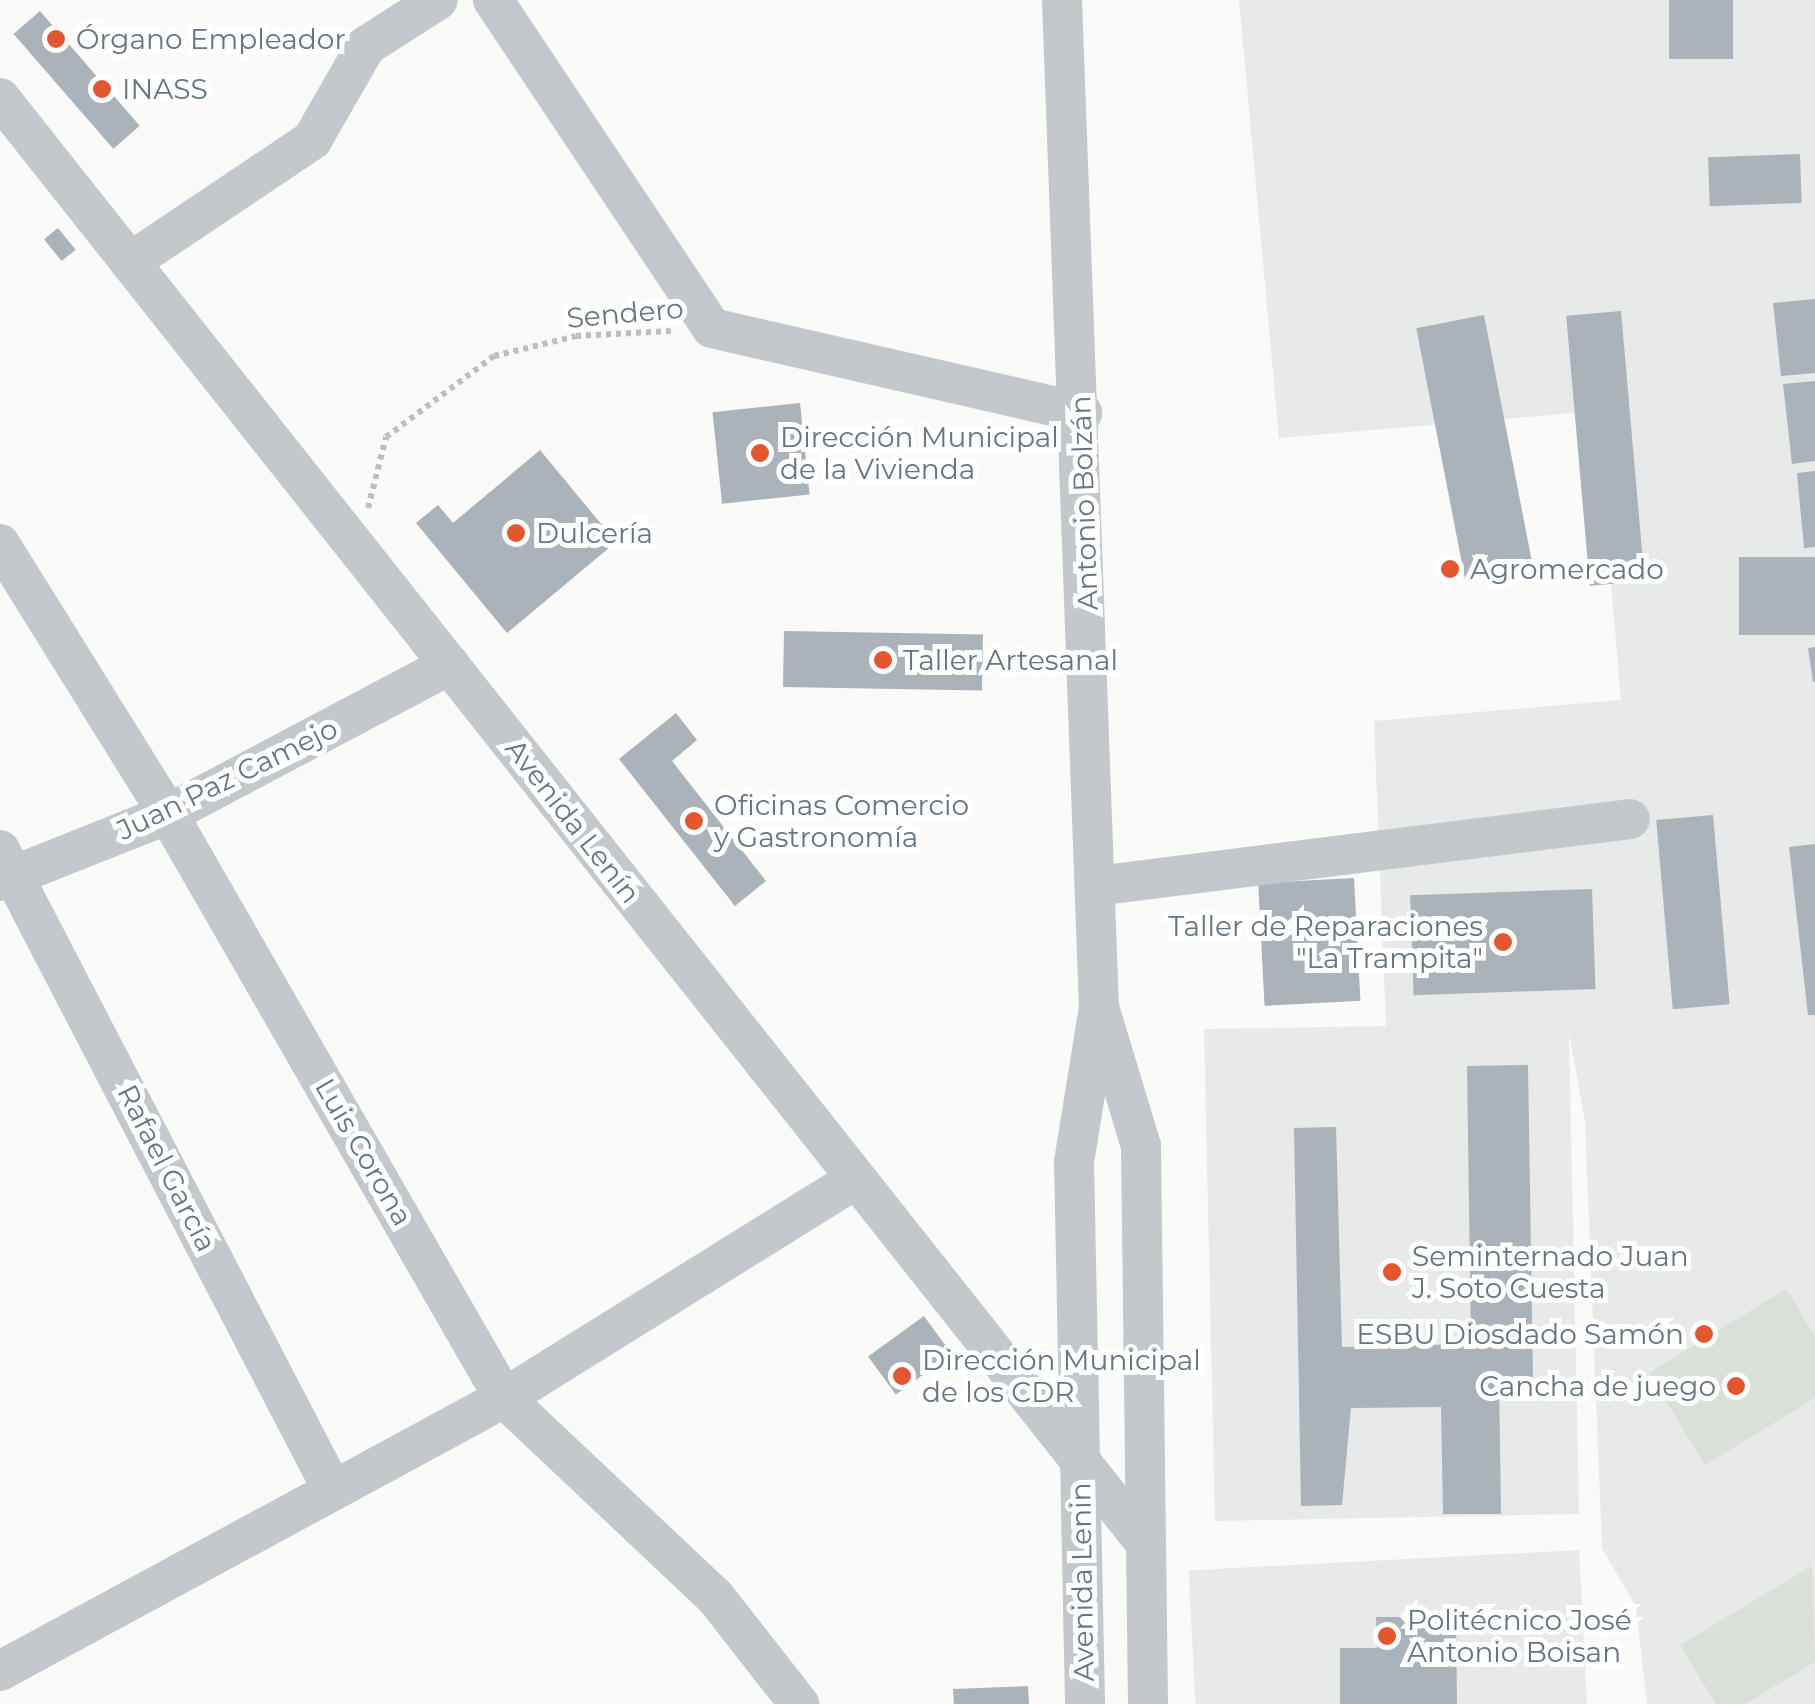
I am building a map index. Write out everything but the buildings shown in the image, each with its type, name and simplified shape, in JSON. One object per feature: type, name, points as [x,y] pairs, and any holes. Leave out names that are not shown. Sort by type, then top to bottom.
[{"type":"street","points":[[130,262],[312,140],[366,46],[438,0]]},
{"type":"street","points":[[493,0],[712,328],[1082,413]]},
{"type":"street","name":"Antonio Bolzán","points":[[1062,0],[1082,413],[1099,1007],[1074,1162],[1080,1461]]},
{"type":"street","name":"Avenida Lenín","points":[[0,98],[1146,1544]]},
{"type":"street","name":"Luis Corona","points":[[0,544],[168,814],[504,1398],[716,1598],[799,1704]]},
{"type":"street","name":"Juan Paz Camejo","points":[[5,869],[168,814],[450,666]]},
{"type":"street","points":[[1096,886],[1630,819]]},
{"type":"street","name":"Rafael García","points":[[5,869],[331,1486]]},
{"type":"street","name":"Antonio Bolzán","points":[[1099,1007],[1141,1146],[1146,1544]]},
{"type":"street","points":[[0,1671],[331,1486],[504,1398],[856,1178]]},
{"type":"street","name":"Avenida Lenin","points":[[1080,1461],[1085,1704]]},
{"type":"street","points":[[1146,1544],[1148,1704]]},
{"type":"street","points":[[0,1680],[8,1704]]},
{"type":"path","name":"Sendero","points":[[357,549],[386,436],[494,356],[576,336],[712,328]]},
{"type":"shaded area","points":[[1239,0],[1815,0],[1815,1704],[1647,1704],[1636,1607],[1602,1548],[1585,1122],[1569,1033],[1579,1514],[1215,1521],[1204,1029],[1386,1026],[1374,721],[1621,700],[1596,411],[1279,438]]},
{"type":"shaded area","name":"Cancha de juego","points":[[1786,1289],[1815,1336],[1815,1398],[1705,1465],[1649,1373]]},
{"type":"shaded area","name":"Politécnico José Antonio Boisan","points":[[1579,1550],[1587,1704],[1196,1704],[1189,1570]]},
{"type":"shaded area","points":[[1812,1566],[1815,1662],[1745,1704],[1716,1704],[1680,1645]]},
{"type":"place","name":"Órgano Empleador","points":[[56,39]]},
{"type":"place","name":"INASS","points":[[102,89]]},
{"type":"place","name":"Dirección Municipal de la Vivienda","points":[[760,453]]},
{"type":"place","name":"Dulcería","points":[[516,533]]},
{"type":"place","name":"Agromercado","points":[[1450,569]]},
{"type":"place","name":"Taller Artesanal","points":[[883,660]]},
{"type":"place","name":"Oficinas Comercio y Gastronomía","points":[[694,821]]},
{"type":"place","name":"Taller de Reparaciones \"La Trampita\"","points":[[1503,942]]},
{"type":"place","name":"Seminternado Juan J. Soto Cuesta","points":[[1392,1272]]},
{"type":"place","name":"ESBU Diosdado Samón","points":[[1704,1334]]},
{"type":"place","name":"Dirección Municipal de los CDR","points":[[902,1376]]},
{"type":"place","name":"Cancha de juego","points":[[1736,1386]]},
{"type":"place","name":"Politécnico José Antonio Boisan","points":[[1387,1636]]}]
